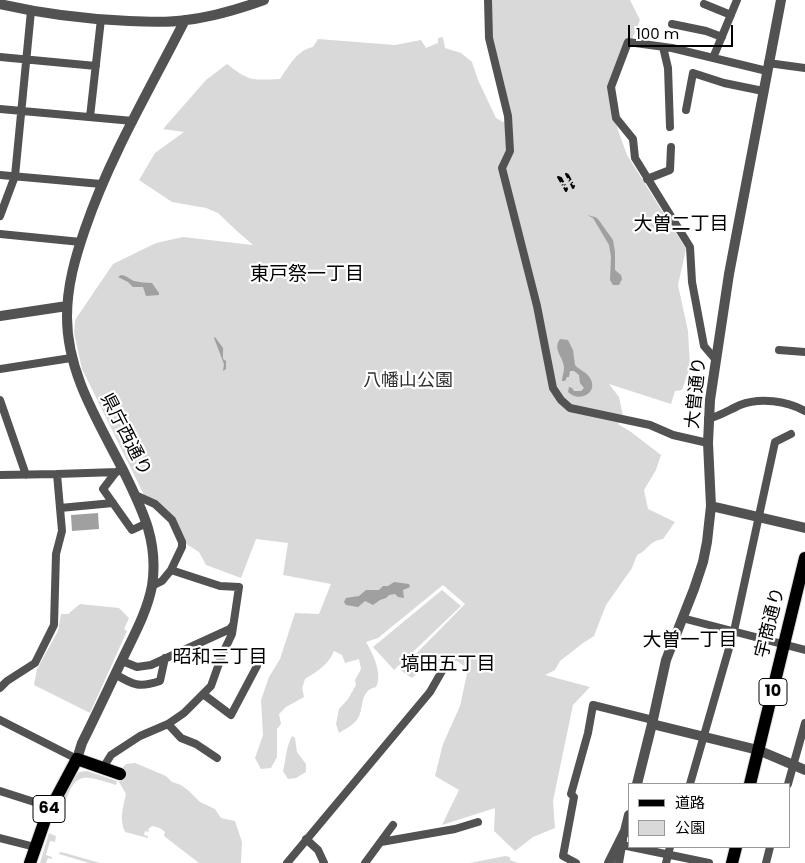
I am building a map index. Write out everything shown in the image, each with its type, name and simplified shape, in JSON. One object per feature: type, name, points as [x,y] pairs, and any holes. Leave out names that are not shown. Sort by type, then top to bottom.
[{"type":"main road","name":"宇商通り","points":[[750,783],[805,558]]},
{"type":"main road","points":[[76,759],[120,774]]},
{"type":"main road","name":"県庁西通り","points":[[30,863],[50,807],[76,759]]},
{"type":"main road","points":[[732,863],[736,848]]},
{"type":"street","points":[[0,4],[20,4],[32,11],[100,19],[141,21],[185,20],[226,12],[264,0]]},
{"type":"street","points":[[488,0],[489,38],[508,116],[510,152],[502,168],[535,298],[553,388],[561,400],[570,408],[650,426],[673,435],[708,442]]},
{"type":"street","points":[[713,58],[737,0]]},
{"type":"street","name":"大曽通り","points":[[637,783],[666,660],[703,562],[707,542],[711,506],[708,419],[729,274],[780,0]]},
{"type":"street","points":[[704,4],[731,15]]},
{"type":"street","points":[[0,216],[16,176],[32,11]]},
{"type":"street","points":[[90,117],[100,19]]},
{"type":"street","name":"県庁西通り","points":[[76,759],[144,612],[152,586],[154,555],[147,523],[135,495],[120,472],[86,398],[72,358],[67,306],[71,277],[101,184],[185,20]]},
{"type":"street","points":[[672,24],[706,31],[722,37]]},
{"type":"street","points":[[716,360],[704,346],[692,282],[690,248],[635,158],[633,138],[616,118],[611,87],[628,42],[767,67],[805,68]]},
{"type":"street","points":[[663,47],[668,68],[670,127]]},
{"type":"street","points":[[0,57],[96,66]]},
{"type":"street","points":[[686,110],[693,73],[724,84],[763,91]]},
{"type":"street","points":[[0,109],[133,121]]},
{"type":"street","points":[[647,179],[670,170],[671,147]]},
{"type":"street","points":[[0,175],[101,184]]},
{"type":"street","points":[[0,234],[81,242]]},
{"type":"street","points":[[0,316],[67,306]]},
{"type":"street","points":[[780,350],[805,352]]},
{"type":"street","points":[[0,369],[72,358]]},
{"type":"street","points":[[0,400],[26,474]]},
{"type":"street","points":[[708,419],[720,417],[752,401],[784,402],[805,411]]},
{"type":"street","points":[[690,783],[734,631],[775,442],[791,434]]},
{"type":"street","points":[[0,475],[120,472]]},
{"type":"street","points":[[120,472],[104,489],[132,530],[147,523]]},
{"type":"street","points":[[0,688],[34,663],[54,625],[56,554],[62,531],[57,474]]},
{"type":"street","points":[[135,495],[155,504],[172,520],[182,542],[182,547],[171,570],[162,581],[152,586]]},
{"type":"street","points":[[60,508],[113,503]]},
{"type":"street","points":[[711,506],[805,528]]},
{"type":"street","points":[[103,768],[110,755],[140,736],[168,724],[184,713],[211,686],[232,634],[239,587],[220,586],[171,570]]},
{"type":"street","points":[[682,618],[805,650]]},
{"type":"street","points":[[122,661],[137,666],[151,665],[230,629],[233,625]]},
{"type":"street","points":[[115,674],[135,685],[146,686],[160,681],[165,658]]},
{"type":"street","points":[[203,694],[231,715],[257,666]]},
{"type":"street","points":[[287,863],[430,692],[442,671]]},
{"type":"street","points":[[576,863],[563,856],[574,797],[571,794],[588,733],[593,705],[758,750],[805,770]]},
{"type":"street","points":[[0,720],[76,759]]},
{"type":"street","points":[[788,783],[805,723]]},
{"type":"street","points":[[168,724],[180,738],[196,744],[217,758]]},
{"type":"street","points":[[0,791],[50,807]]},
{"type":"street","points":[[619,863],[628,819]]},
{"type":"street","points":[[380,842],[455,829],[478,822]]},
{"type":"street","points":[[365,863],[394,825]]},
{"type":"street","points":[[609,863],[625,831]]},
{"type":"street","points":[[0,838],[35,847]]},
{"type":"street","points":[[306,839],[318,850],[324,863]]},
{"type":"street","points":[[622,845],[628,847]]},
{"type":"street","points":[[632,848],[667,859],[709,863]]},
{"type":"street","points":[[766,863],[770,848]]},
{"type":"green space","name":"八幡山公園","points":[[492,0],[630,0],[640,20],[609,95],[627,155],[686,249],[678,285],[688,331],[690,367],[682,390],[675,391],[671,404],[609,384],[619,397],[623,416],[618,424],[661,455],[656,470],[644,490],[648,509],[675,522],[663,539],[654,542],[637,555],[632,568],[606,605],[594,636],[560,661],[555,670],[545,675],[590,687],[573,705],[553,801],[555,828],[533,837],[515,851],[494,831],[495,808],[442,825],[459,790],[435,776],[443,744],[460,706],[468,669],[457,661],[430,662],[412,678],[400,670],[465,604],[443,585],[378,638],[366,642],[372,652],[378,670],[378,682],[376,687],[366,693],[355,722],[339,733],[336,724],[339,709],[348,699],[356,685],[355,680],[361,669],[359,659],[345,663],[342,655],[334,651],[326,664],[305,679],[302,688],[304,697],[286,707],[279,714],[281,724],[277,729],[277,757],[271,768],[261,769],[255,758],[263,735],[261,700],[269,677],[280,659],[295,613],[319,614],[331,584],[283,575],[288,543],[256,539],[241,578],[206,565],[199,552],[183,542],[159,504],[144,495],[82,369],[74,333],[75,320],[113,264],[156,243],[183,237],[253,245],[218,213],[206,208],[172,202],[139,180],[155,153],[184,132],[163,129],[206,80],[227,64],[252,79],[280,79],[294,59],[302,51],[313,47],[318,39],[395,45],[421,40],[426,48],[438,43],[438,38],[443,37],[445,48],[461,53],[472,62],[478,80],[496,118],[505,123],[512,123],[492,40]]},
{"type":"green space","points":[[442,590],[461,606],[394,670],[373,647]]},
{"type":"green space","points":[[80,604],[119,608],[129,618],[124,629],[127,631],[90,713],[34,685],[37,669],[58,631],[61,614],[68,614]]},
{"type":"green space","points":[[292,736],[295,738],[297,752],[306,764],[306,772],[296,778],[288,779],[283,771],[287,749]]},
{"type":"green space","points":[[135,763],[166,776],[172,782],[181,785],[200,802],[215,809],[221,818],[235,821],[242,842],[241,863],[199,863],[164,836],[165,832],[160,828],[152,826],[148,829],[149,832],[145,831],[144,835],[148,836],[148,838],[125,832],[122,818],[126,794],[119,782],[123,767],[126,764]]},
{"type":"green space","points":[[87,771],[117,781],[116,785],[96,779],[82,778],[72,786],[64,806],[59,807],[76,775],[79,772]]},
{"type":"green space","points":[[49,833],[56,836],[55,842],[50,841],[46,855],[52,857],[52,859],[48,858],[46,863],[40,863]]},
{"type":"green space","points":[[60,852],[100,863],[89,863],[59,854]]},
{"type":"green space","points":[[505,856],[518,863],[470,863]]},
{"type":"shaded area","points":[[587,215],[598,219],[613,240],[615,270],[621,275],[622,279],[619,285],[613,285],[610,280],[611,257],[609,245],[593,218]]},
{"type":"shaded area","points":[[121,275],[134,281],[152,283],[159,295],[146,296],[143,287],[133,287],[118,277]]},
{"type":"shaded area","points":[[215,337],[223,348],[223,359],[226,361],[226,369],[223,371],[224,364]]},
{"type":"shaded area","points":[[560,339],[568,340],[573,350],[575,365],[590,378],[592,388],[586,395],[577,397],[568,392],[569,387],[574,391],[581,391],[584,388],[580,383],[579,375],[574,371],[570,371],[569,377],[562,381],[564,364],[557,347]]},
{"type":"shaded area","points":[[98,513],[99,529],[72,531],[71,515]]},
{"type":"shaded area","points":[[394,582],[409,584],[410,587],[403,590],[404,598],[398,597],[395,594],[389,595],[373,605],[365,601],[358,607],[346,605],[344,602],[346,598],[359,596],[366,590],[379,590],[383,586],[388,586]]},
{"type":"tunnel","points":[[120,774],[169,798],[197,819],[209,832],[228,863]]},
{"type":"railway","points":[[566,174],[574,186],[573,188],[566,174]]},
{"type":"railway","points":[[558,177],[561,178],[567,189],[566,191],[558,177]]},
{"type":"district","name":"大曽二丁目","points":[[681,225]]},
{"type":"district","name":"東戸祭一丁目","points":[[307,275]]},
{"type":"district","name":"大曽一丁目","points":[[690,641]]},
{"type":"district","name":"昭和三丁目","points":[[220,658]]},
{"type":"district","name":"塙田五丁目","points":[[448,665]]}]
